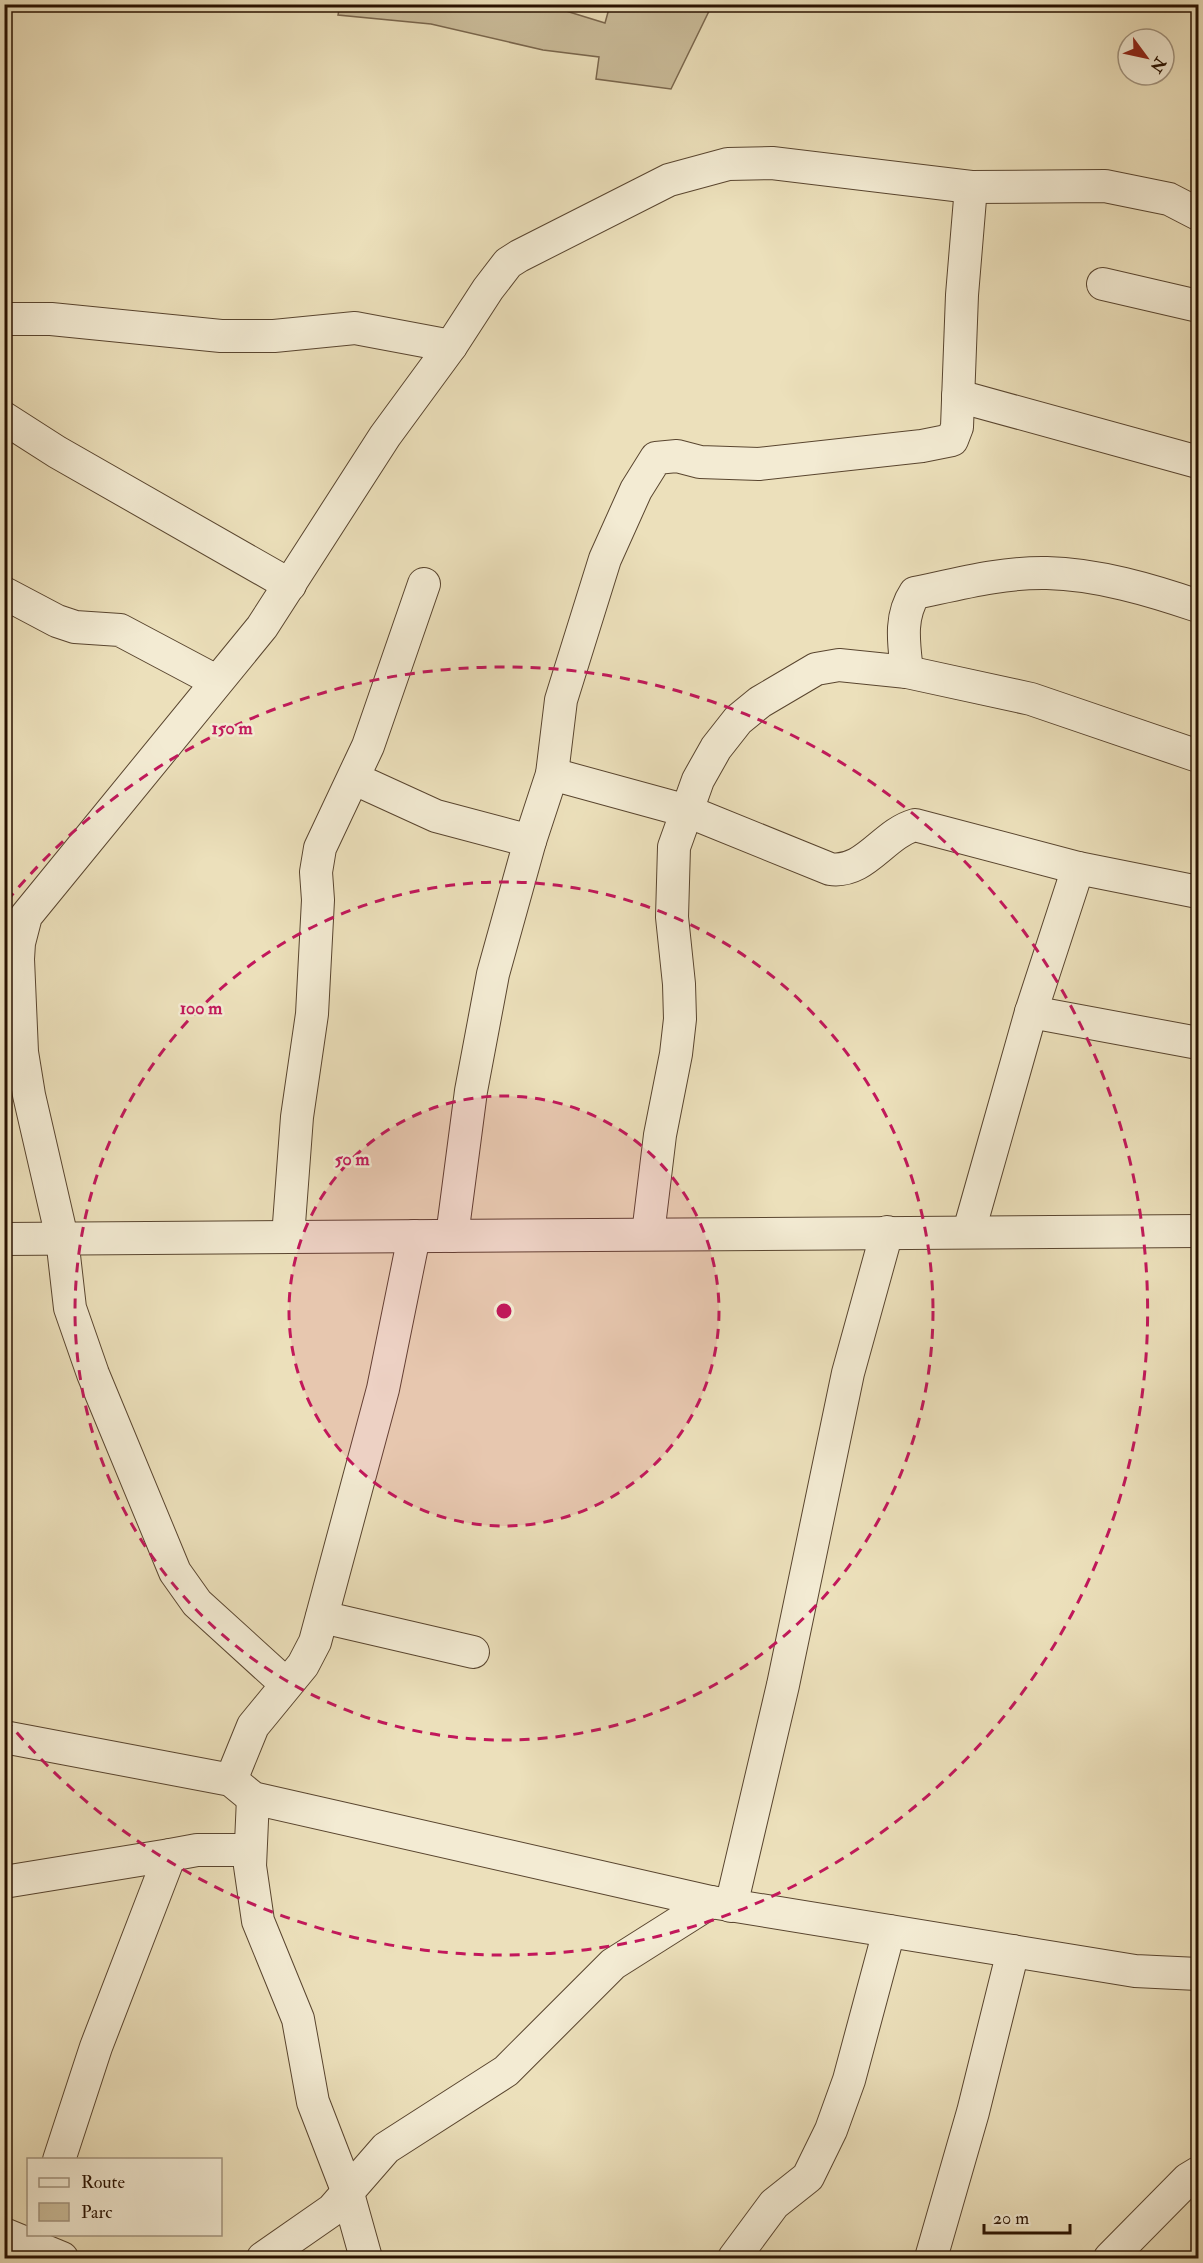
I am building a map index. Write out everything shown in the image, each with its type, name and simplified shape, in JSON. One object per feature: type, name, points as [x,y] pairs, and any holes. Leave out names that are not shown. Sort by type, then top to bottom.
[{"type":"street","points":[[286,1683],[197,1603],[175,1572],[93,1374],[70,1308],[63,1238],[29,1095],[22,1052],[18,959],[26,916],[262,627],[385,436],[508,263],[539,244],[669,180],[728,164],[772,163],[971,187],[1106,186],[1169,199],[1198,214]]},
{"type":"street","points":[[452,1236],[471,1091],[493,974],[530,841],[552,774],[561,700],[605,559],[636,490],[656,458],[677,456],[700,462],[759,464],[945,443],[952,440],[957,427],[962,295],[971,187]]},
{"type":"street","points":[[1103,284],[1198,306]]},
{"type":"street","points":[[4,319],[51,319],[221,336],[274,336],[355,328],[451,346]]},
{"type":"street","points":[[958,396],[1198,462]]},
{"type":"street","points":[[4,418],[57,452],[290,585]]},
{"type":"street","points":[[907,672],[904,620],[908,604],[915,592],[1011,575],[1046,573],[1079,576],[1198,606]]},
{"type":"street","points":[[288,1237],[297,1117],[312,1014],[318,900],[316,872],[320,848],[355,779],[396,672],[424,584]]},
{"type":"street","points":[[4,593],[57,621],[75,627],[120,630],[216,681]]},
{"type":"street","points":[[648,1234],[660,1135],[676,1054],[680,1019],[672,917],[675,847],[698,780],[716,748],[738,720],[760,702],[816,669],[839,665],[907,672],[1031,699],[1198,756]]},
{"type":"street","points":[[552,774],[687,811],[811,863],[836,870],[853,868],[904,828],[915,825],[1078,868],[1198,892]]},
{"type":"street","points":[[355,779],[436,816],[530,841]]},
{"type":"street","points":[[969,1231],[1030,1012],[1078,868]]},
{"type":"street","points":[[1030,1012],[1198,1043]]},
{"type":"street","points":[[4,1239],[1198,1231]]},
{"type":"street","points":[[263,2259],[332,2210],[347,2190],[386,2148],[506,2071],[613,1964],[721,1904],[783,1685],[848,1373],[887,1232]]},
{"type":"street","points":[[366,2259],[347,2190],[313,2102],[298,2019],[258,1921],[242,1789],[253,1726],[310,1654],[383,1389],[414,1236]]},
{"type":"street","points":[[321,1617],[474,1652]]},
{"type":"street","points":[[4,1737],[242,1789],[721,1904],[1135,1971],[1198,1974]]},
{"type":"street","points":[[4,1882],[197,1850],[250,1850]]},
{"type":"street","points":[[60,2158],[96,2046],[170,1855]]},
{"type":"street","points":[[734,2259],[774,2204],[808,2177],[831,2130],[849,2080],[889,1931]]},
{"type":"street","points":[[931,2259],[973,2112],[1013,1951]]},
{"type":"street","points":[[1110,2259],[1195,2180]]},
{"type":"street","points":[[23,2238],[62,2259]]},
{"type":"green space","points":[[340,5],[553,7],[605,23],[610,5],[712,5],[671,89],[596,79],[599,57],[543,50],[431,24],[338,15]]}]
